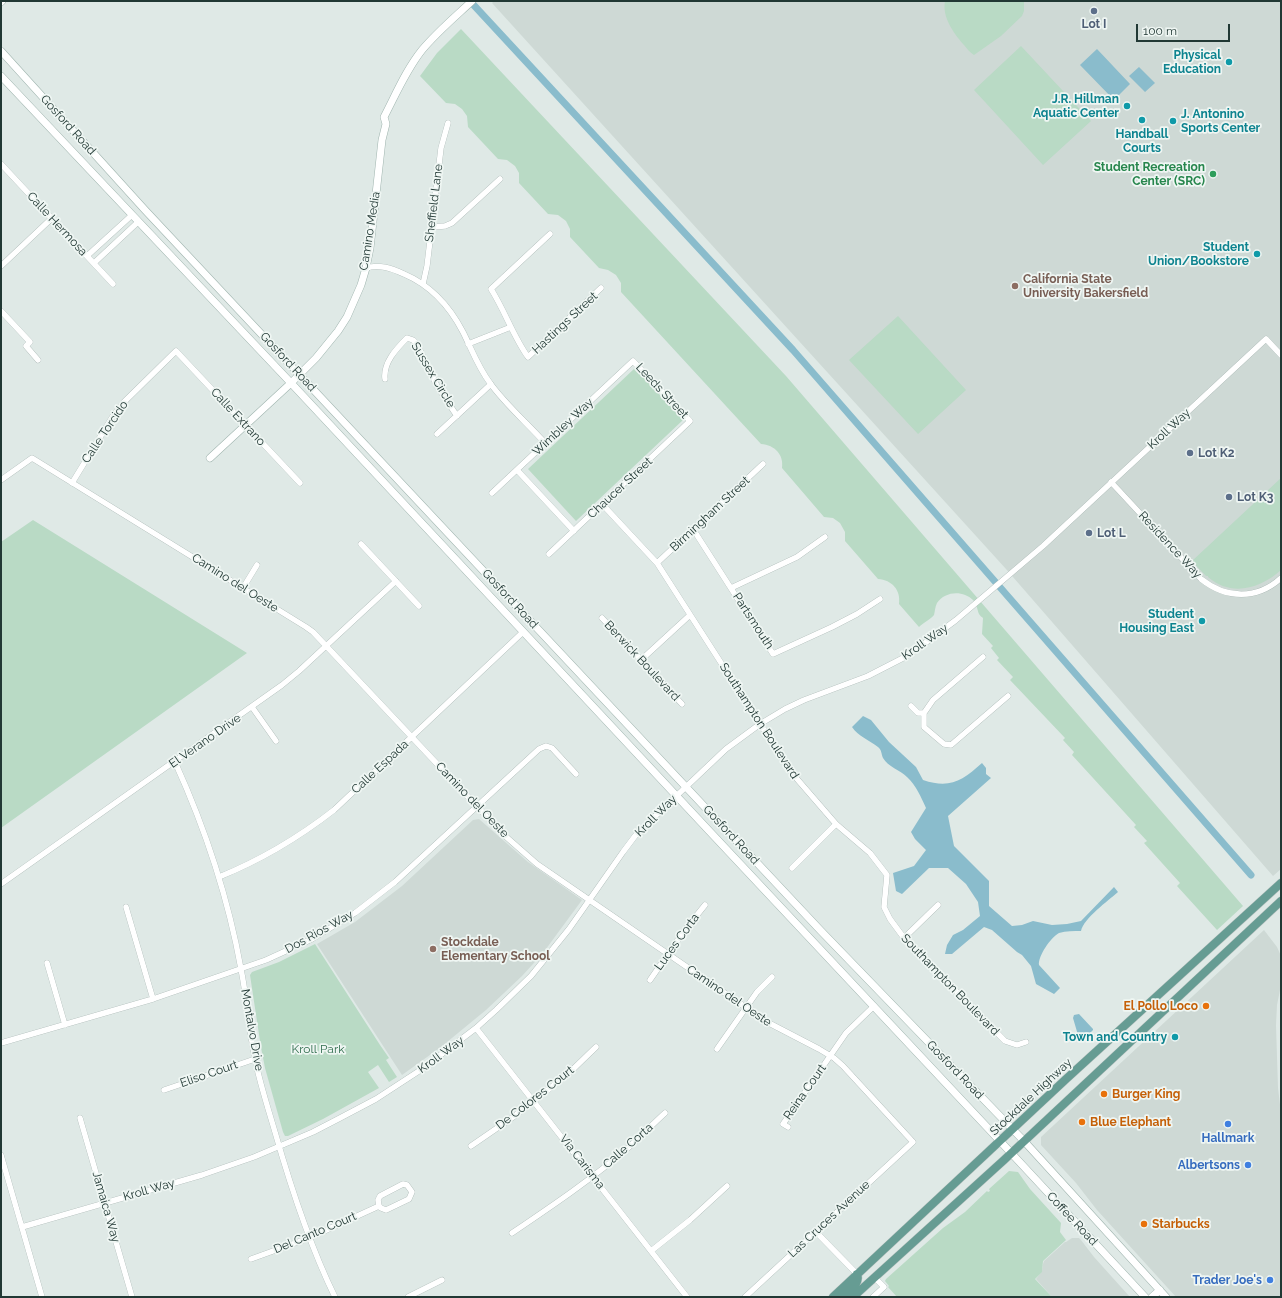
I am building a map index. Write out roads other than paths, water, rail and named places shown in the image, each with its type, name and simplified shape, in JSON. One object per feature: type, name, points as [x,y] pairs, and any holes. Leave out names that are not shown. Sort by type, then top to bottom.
[{"type":"main road","name":"Camino Media","points":[[210,458],[300,375],[338,331],[355,301],[366,268],[370,248],[382,140],[386,124],[384,117],[405,76],[422,51],[438,33],[472,1]]},
{"type":"main road","name":"Gosford Road","points":[[1,51],[145,210],[685,786],[821,931],[1024,1142]]},
{"type":"main road","name":"Gosford Road","points":[[1,76],[291,383],[1000,1141]]},
{"type":"main road","name":"Stockdale Highway","points":[[833,1297],[1000,1141],[1281,883]]},
{"type":"main road","points":[[853,1297],[1024,1142],[1281,901]]},
{"type":"main road","name":"Coffee Road","points":[[1000,1141],[1145,1297]]},
{"type":"main road","name":"Coffee Road","points":[[1024,1142],[1166,1297]]},
{"type":"main road","points":[[843,1297],[857,1283],[857,1274]]},
{"type":"main road","points":[[1152,1297],[1160,1290]]},
{"type":"street","name":"Sheffield Lane","points":[[423,284],[427,266],[441,148],[448,123]]},
{"type":"street","name":"Calle Hermosa","points":[[1,164],[113,284]]},
{"type":"street","points":[[432,227],[445,226],[452,223],[500,179]]},
{"type":"street","points":[[87,256],[132,215]]},
{"type":"street","points":[[1,266],[52,218]]},
{"type":"street","points":[[94,263],[138,222]]},
{"type":"street","points":[[468,344],[511,327],[491,289],[550,234]]},
{"type":"street","points":[[366,268],[374,266],[387,268],[411,277],[423,284],[438,297],[456,320],[482,371],[491,384],[545,443]]},
{"type":"street","name":"Hastings Street","points":[[511,327],[528,357],[601,288]]},
{"type":"street","points":[[1,311],[30,342],[26,346],[38,360]]},
{"type":"street","name":"Sussex Circle","points":[[385,378],[384,372],[387,364],[397,348],[407,338],[413,340],[422,353],[437,386],[457,416]]},
{"type":"street","name":"Kroll Way","points":[[22,1227],[202,1175],[254,1158],[340,1118],[382,1095],[422,1069],[476,1028],[531,976],[564,935],[636,836],[685,786],[726,749],[760,724],[786,709],[804,700],[868,676],[922,646],[990,592],[1043,546],[1266,339],[1281,355]]},
{"type":"street","name":"Calle Extrano","points":[[176,351],[300,483]]},
{"type":"street","name":"Calle Torcido","points":[[72,483],[113,416],[124,402],[176,351]]},
{"type":"street","name":"Leeds Street","points":[[634,361],[690,422]]},
{"type":"street","name":"Wimbley Way","points":[[492,493],[634,361]]},
{"type":"street","points":[[437,434],[491,384]]},
{"type":"street","name":"Chaucer Street","points":[[549,554],[690,422]]},
{"type":"street","name":"Camino del Oeste","points":[[1,480],[32,458],[313,632],[477,807],[520,850],[537,864],[773,1026],[830,1055],[843,1066],[913,1142]]},
{"type":"street","name":"Birmingham Street","points":[[657,563],[762,464]]},
{"type":"street","points":[[517,470],[574,530]]},
{"type":"street","name":"Residence Way","points":[[1111,482],[1196,574],[1210,586],[1227,593],[1241,595],[1262,590],[1281,578]]},
{"type":"street","name":"Southampton Boulevard","points":[[602,504],[657,563],[791,772],[836,824],[870,853],[887,874],[884,907],[890,919],[904,938],[1005,1041],[1017,1044],[1026,1042]]},
{"type":"street","name":"Partsmouth","points":[[693,529],[773,654],[832,627],[880,599]]},
{"type":"street","points":[[731,588],[797,557],[825,537]]},
{"type":"street","points":[[361,544],[419,606]]},
{"type":"street","points":[[243,588],[257,566]]},
{"type":"street","name":"El Verano Drive","points":[[1,884],[282,686],[396,581]]},
{"type":"street","points":[[641,660],[690,615]]},
{"type":"street","name":"Berwick Boulevard","points":[[602,618],[682,704]]},
{"type":"street","name":"Calle Espada","points":[[219,877],[265,856],[290,842],[334,810],[524,632]]},
{"type":"street","points":[[983,658],[933,700],[924,713],[924,727],[944,744],[951,745],[1008,696]]},
{"type":"street","points":[[911,706],[918,713],[924,713]]},
{"type":"street","points":[[252,707],[276,741]]},
{"type":"street","name":"Dos Rios Way","points":[[1,1043],[153,999],[241,969],[290,950],[334,926],[355,913],[395,882],[539,748],[546,746],[552,748],[576,774]]},
{"type":"street","name":"Montalvo Drive","points":[[175,762],[198,817],[219,877],[241,969],[255,1059],[279,1147],[297,1206],[309,1238],[335,1297]]},
{"type":"street","points":[[792,868],[836,824]]},
{"type":"street","name":"Luces Corta","points":[[650,980],[684,931],[705,905]]},
{"type":"street","points":[[904,938],[938,905]]},
{"type":"street","points":[[126,907],[153,999]]},
{"type":"street","points":[[47,964],[64,1025]]},
{"type":"street","points":[[718,1049],[757,992],[772,977]]},
{"type":"street","points":[[830,1055],[846,1033],[874,1006]]},
{"type":"street","name":"Via Carisma","points":[[476,1028],[687,1297]]},
{"type":"street","name":"De Colores Court","points":[[471,1146],[534,1102],[568,1074],[596,1047]]},
{"type":"street","name":"Reina Court","points":[[788,1127],[783,1124],[830,1055]]},
{"type":"street","name":"Eliso Court","points":[[164,1090],[255,1059]]},
{"type":"street","name":"Calle Corta","points":[[512,1233],[572,1192],[629,1147],[664,1113]]},
{"type":"street","name":"Jamaica Way","points":[[80,1118],[132,1297]]},
{"type":"street","name":"Las Cruces Avenue","points":[[745,1297],[913,1142]]},
{"type":"street","points":[[1,1155],[42,1297]]},
{"type":"street","name":"Del Canto Court","points":[[403,1184],[407,1185],[412,1192],[409,1199],[386,1210],[378,1206],[380,1196],[403,1184]]},
{"type":"street","points":[[651,1251],[690,1220],[727,1186]]},
{"type":"street","name":"Del Canto Court","points":[[251,1259],[309,1238],[378,1206]]},
{"type":"street","points":[[816,1232],[857,1274]]},
{"type":"street","points":[[873,1297],[884,1287],[874,1277]]},
{"type":"street","points":[[408,1297],[442,1280]]},
{"type":"water","points":[[1097,49],[1130,84],[1114,100],[1080,65]]},
{"type":"water","points":[[1139,67],[1155,83],[1145,92],[1129,76]]},
{"type":"water","points":[[863,716],[871,720],[889,742],[916,767],[923,780],[941,784],[955,782],[968,775],[982,763],[986,768],[986,774],[991,778],[948,816],[954,846],[989,881],[989,906],[1012,926],[1022,925],[1033,921],[1052,925],[1081,921],[1114,887],[1118,892],[1091,915],[1081,931],[1067,931],[1059,933],[1052,938],[1046,947],[1039,961],[1039,965],[1060,988],[1054,994],[1036,984],[1031,966],[1022,955],[992,930],[984,927],[952,954],[945,954],[947,945],[953,935],[963,930],[980,916],[978,902],[966,884],[948,868],[929,868],[902,894],[896,891],[893,873],[914,866],[926,850],[915,839],[911,832],[926,808],[918,791],[910,780],[885,761],[881,751],[875,744],[854,730],[852,727]]},
{"type":"water","points":[[1079,1014],[1093,1029],[1085,1038],[1081,1038],[1078,1035],[1073,1018],[1074,1015]]},
{"type":"waterway","points":[[470,1],[793,350],[1251,875]]},
{"type":"place","name":"Lot I","points":[[1094,11]]},
{"type":"place","name":"Physical Education","points":[[1229,62]]},
{"type":"place","name":"J.R. Hillman Aquatic Center","points":[[1127,106]]},
{"type":"place","name":"Handball Courts","points":[[1142,120]]},
{"type":"place","name":"J. Antonino Sports Center","points":[[1173,121]]},
{"type":"place","name":"Student Recreation Center (SRC)","points":[[1213,174]]},
{"type":"place","name":"Student Union/Bookstore","points":[[1257,254]]},
{"type":"place","name":"California State University Bakersfield","points":[[1015,286]]},
{"type":"place","name":"Lot K2","points":[[1190,453]]},
{"type":"place","name":"Lot K3","points":[[1229,497]]},
{"type":"place","name":"Lot L","points":[[1089,533]]},
{"type":"place","name":"Student Housing East","points":[[1202,621]]},
{"type":"place","name":"Stockdale Elementary School","points":[[433,949]]},
{"type":"place","name":"El Pollo Loco","points":[[1206,1006]]},
{"type":"place","name":"Town and Country","points":[[1175,1037]]},
{"type":"place","name":"Burger King","points":[[1104,1094]]},
{"type":"place","name":"Blue Elephant","points":[[1082,1122]]},
{"type":"place","name":"Hallmark","points":[[1228,1124]]},
{"type":"place","name":"Albertsons","points":[[1248,1165]]},
{"type":"place","name":"Starbucks","points":[[1144,1224]]},
{"type":"place","name":"Trader Joe's","points":[[1270,1280]]},
{"type":"park label","name":"Kroll Park","points":[[318,1049]]}]
